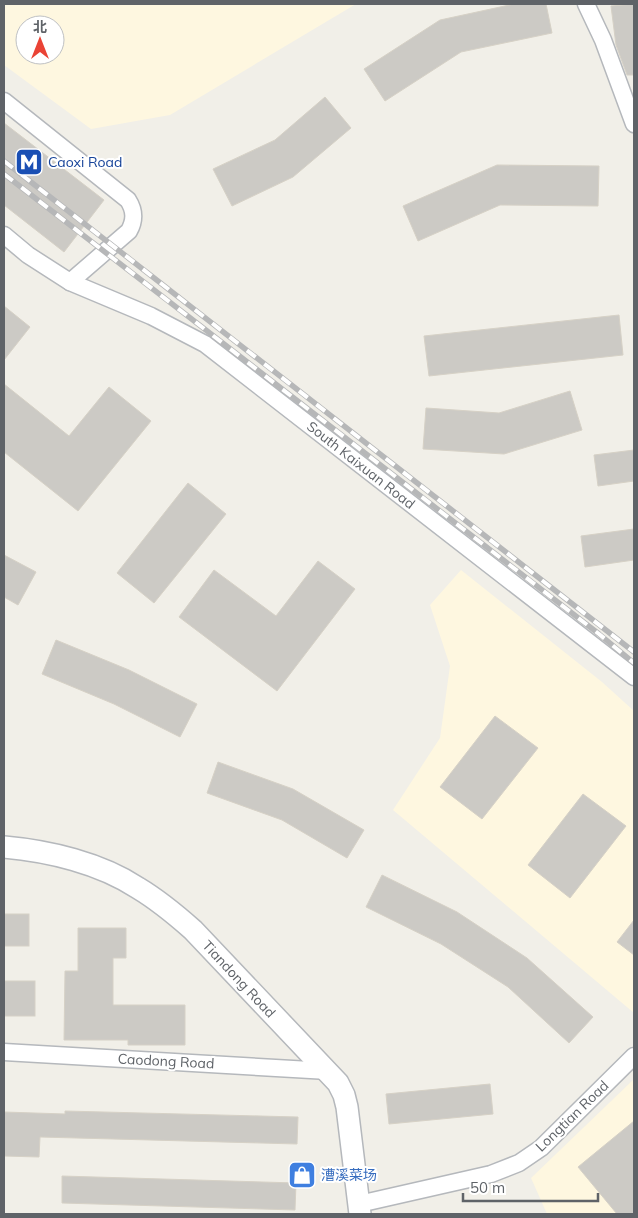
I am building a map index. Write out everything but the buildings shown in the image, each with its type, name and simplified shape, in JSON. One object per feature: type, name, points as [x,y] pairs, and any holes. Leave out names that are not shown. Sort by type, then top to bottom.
[{"type":"street","points":[[586,4],[603,40],[634,124]]},
{"type":"street","points":[[4,101],[128,200],[133,207],[133,224],[129,231],[70,282]]},
{"type":"street","name":"South Kaixuan Road","points":[[4,236],[28,255],[70,282],[151,316],[205,344],[634,677]]},
{"type":"street","name":"Tiandong Road","points":[[4,847],[55,855],[100,868],[137,886],[170,909],[193,930],[338,1083],[347,1107],[360,1209]]},
{"type":"street","name":"Caodong Road","points":[[4,1052],[328,1071]]},
{"type":"street","name":"Longtian Road","points":[[360,1209],[491,1174],[519,1163],[541,1148],[634,1056]]},
{"type":"shaded area","points":[[4,4],[356,4],[170,115],[91,129],[4,65]]},
{"type":"shaded area","points":[[461,570],[602,682],[634,711],[634,1013],[393,810],[440,738],[450,666],[430,605]]},
{"type":"shaded area","points":[[634,1079],[634,1214],[547,1214],[531,1178]]},
{"type":"railway","points":[[4,161],[634,652]]},
{"type":"railway","points":[[4,174],[634,663]]},
{"type":"place","name":"Caoxi Road","points":[[29,162]]},
{"type":"place","name":"漕溪菜场","points":[[302,1175]]}]
